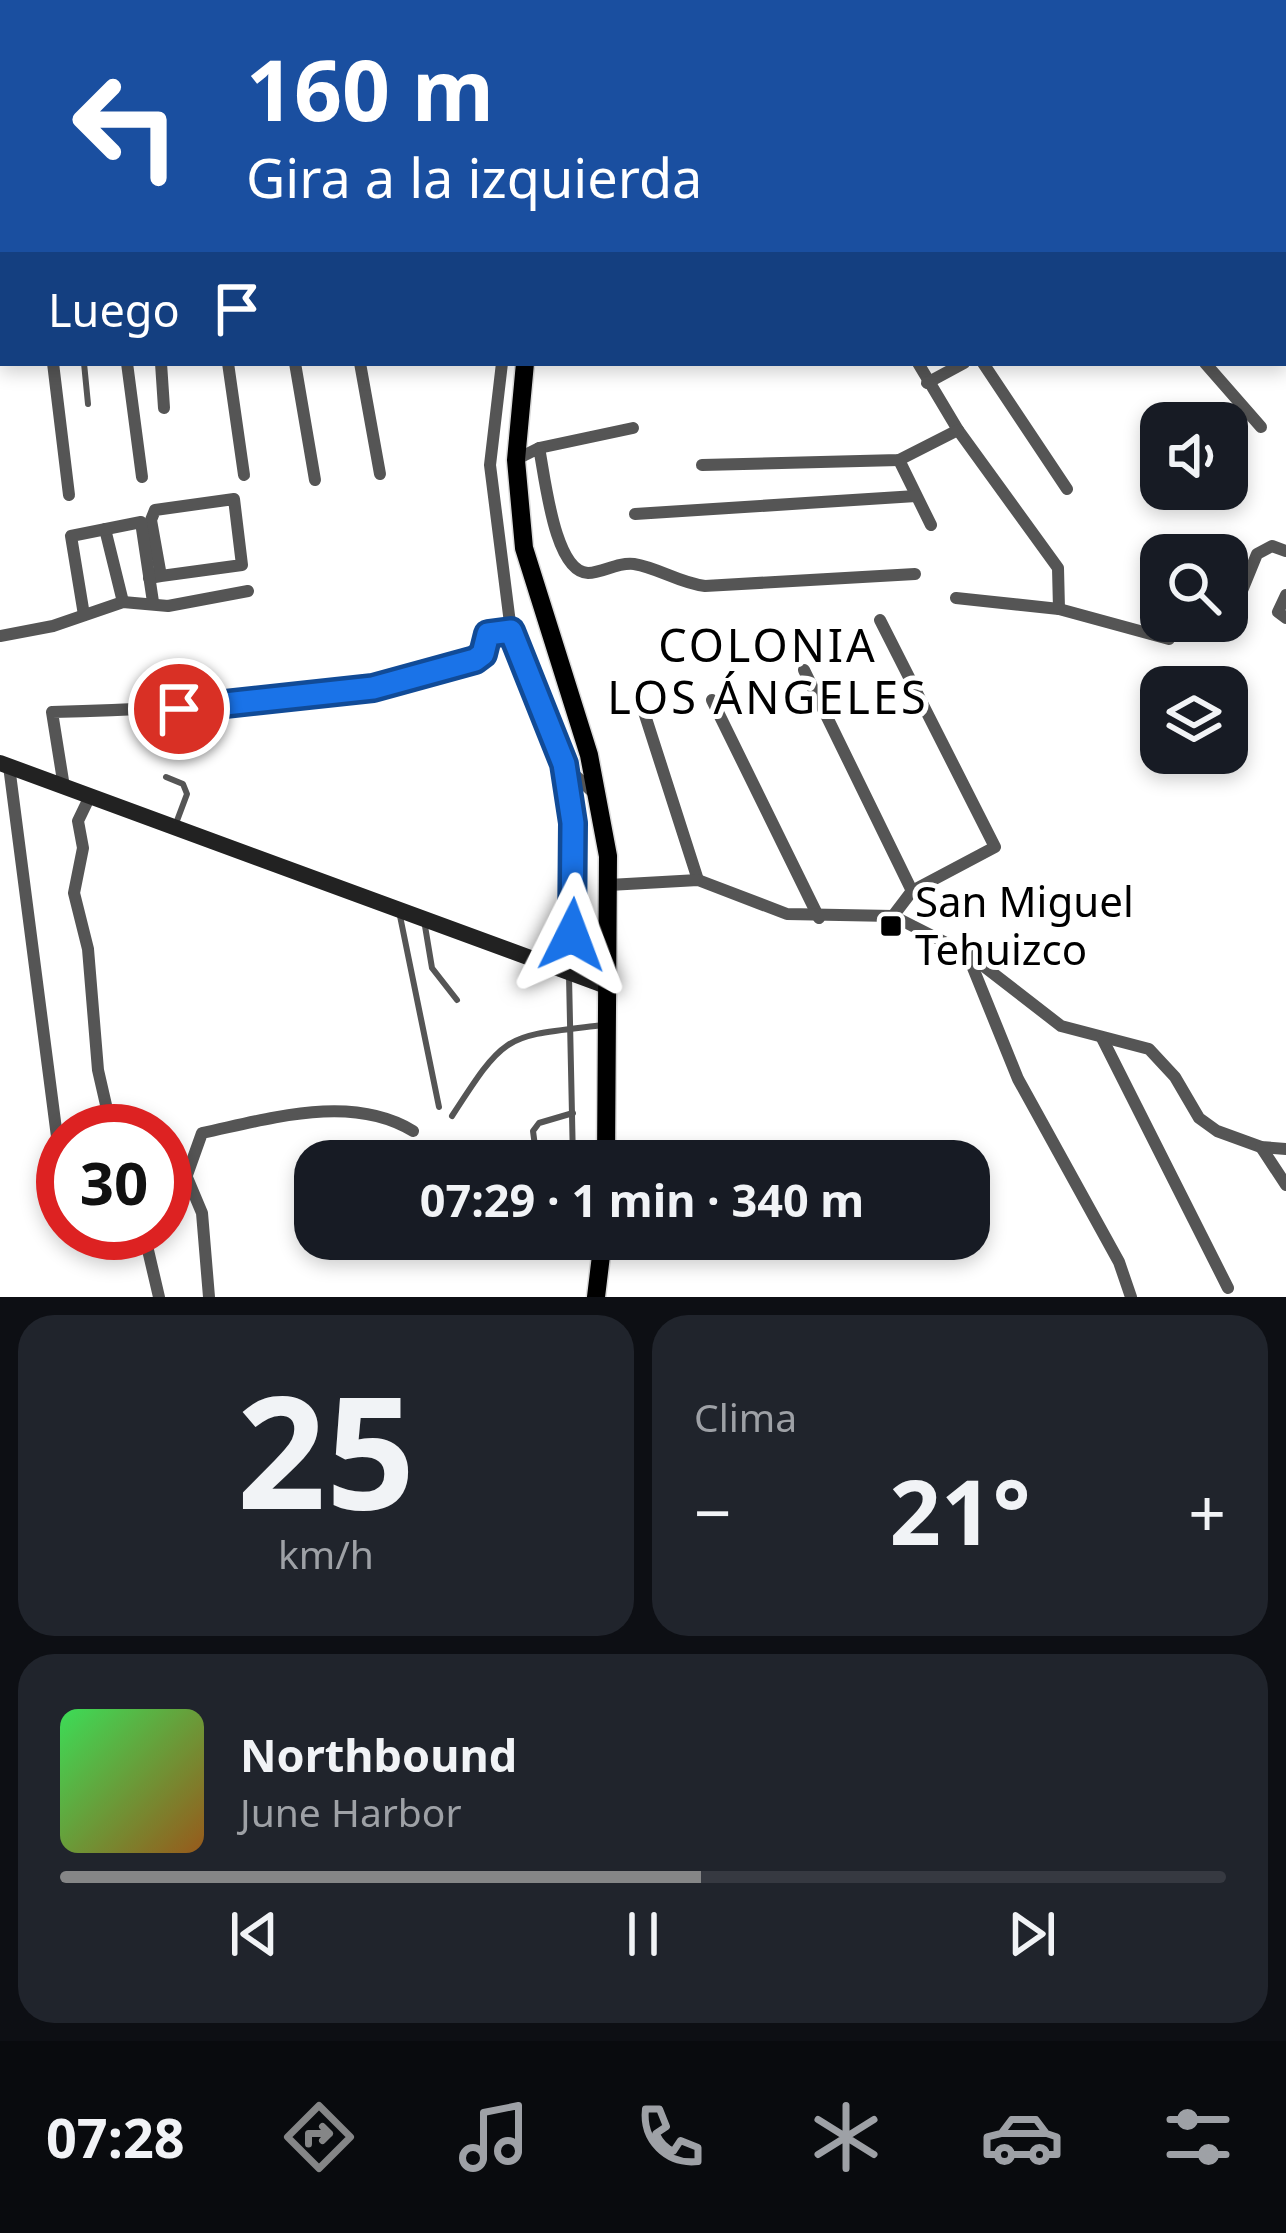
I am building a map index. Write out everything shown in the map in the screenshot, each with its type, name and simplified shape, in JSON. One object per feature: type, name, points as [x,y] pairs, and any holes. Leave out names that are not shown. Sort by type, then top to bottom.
[{"type":"main road","points":[[525,366],[516,460],[524,548],[600,799],[609,885],[606,1140]]},
{"type":"main road","points":[[4,765],[609,986]]},
{"type":"main road","points":[[596,1297],[601,1260]]},
{"type":"street","points":[[53,366],[69,495]]},
{"type":"street","points":[[127,366],[142,477]]},
{"type":"street","points":[[161,366],[164,407]]},
{"type":"street","points":[[228,366],[244,476]]},
{"type":"street","points":[[296,366],[315,480]]},
{"type":"street","points":[[361,366],[380,474]]},
{"type":"street","points":[[502,366],[490,465],[511,631],[564,764],[575,880],[568,972]]},
{"type":"street","points":[[919,366],[958,430],[1058,568],[1059,609]]},
{"type":"street","points":[[927,383],[958,366]]},
{"type":"street","points":[[985,366],[1067,489]]},
{"type":"street","points":[[1208,366],[1261,427]]},
{"type":"street","points":[[516,460],[539,448],[633,428]]},
{"type":"street","points":[[702,465],[899,460],[958,430]]},
{"type":"street","points":[[539,448],[562,553],[574,569],[590,573],[632,564],[705,586],[915,574]]},
{"type":"street","points":[[899,460],[932,525]]},
{"type":"street","points":[[635,514],[916,496]]},
{"type":"street","points":[[153,602],[151,520],[155,510],[234,499],[242,565],[155,577]]},
{"type":"street","points":[[84,615],[71,536],[141,522],[155,577]]},
{"type":"street","points":[[105,530],[122,602]]},
{"type":"street","points":[[1248,576],[1257,554],[1272,546],[1286,551]]},
{"type":"street","points":[[0,636],[122,602],[168,606],[248,591]]},
{"type":"street","points":[[1282,615],[1286,595]]},
{"type":"street","points":[[956,598],[1059,609],[1140,631]]},
{"type":"street","points":[[880,620],[995,847],[912,891],[893,916]]},
{"type":"street","points":[[64,787],[52,712],[221,708],[373,688],[475,660],[483,654],[488,634],[511,631]]},
{"type":"street","points":[[804,670],[912,891]]},
{"type":"street","points":[[712,700],[819,918]]},
{"type":"street","points":[[644,712],[698,880]]},
{"type":"street","points":[[564,764],[600,799]]},
{"type":"street","points":[[4,765],[52,1104]]},
{"type":"street","points":[[90,796],[78,821],[83,848],[74,893],[88,949],[98,1070],[106,1104]]},
{"type":"street","points":[[609,885],[698,880],[787,914],[893,916],[968,955],[1061,1026],[1149,1049],[1175,1077],[1199,1118],[1261,1148],[1286,1149]]},
{"type":"street","points":[[968,955],[1018,1079],[1119,1262],[1132,1297]]},
{"type":"street","points":[[1102,1038],[1228,1288]]},
{"type":"street","points":[[192,1158],[202,1133],[262,1121],[354,1110],[387,1115],[412,1131]]},
{"type":"street","points":[[1261,1148],[1286,1185]]},
{"type":"street","points":[[192,1188],[202,1213],[209,1297]]},
{"type":"street","points":[[150,1260],[159,1297]]},
{"type":"lane","points":[[84,366],[88,404]]},
{"type":"lane","points":[[166,777],[183,784],[187,794],[175,827]]},
{"type":"lane","points":[[398,907],[439,1107]]},
{"type":"lane","points":[[424,917],[432,968],[457,1000]]},
{"type":"lane","points":[[568,972],[573,1140]]},
{"type":"lane","points":[[452,1115],[494,1052],[507,1042],[607,1024]]},
{"type":"lane","points":[[534,1140],[539,1123],[572,1113]]},
{"type":"lane","points":[[595,1260],[600,1268]]},
{"type":"place","name":"San Miguel Tehuizco","points":[[891,926]]},
{"type":"district","name":"COLONIA LOS ÁNGELES","points":[[768,672]]},
{"type":"route","points":[[179,709],[373,688],[475,660],[483,654],[483,639],[488,634],[511,631],[548,734],[564,764],[573,823],[572,935]]}]
